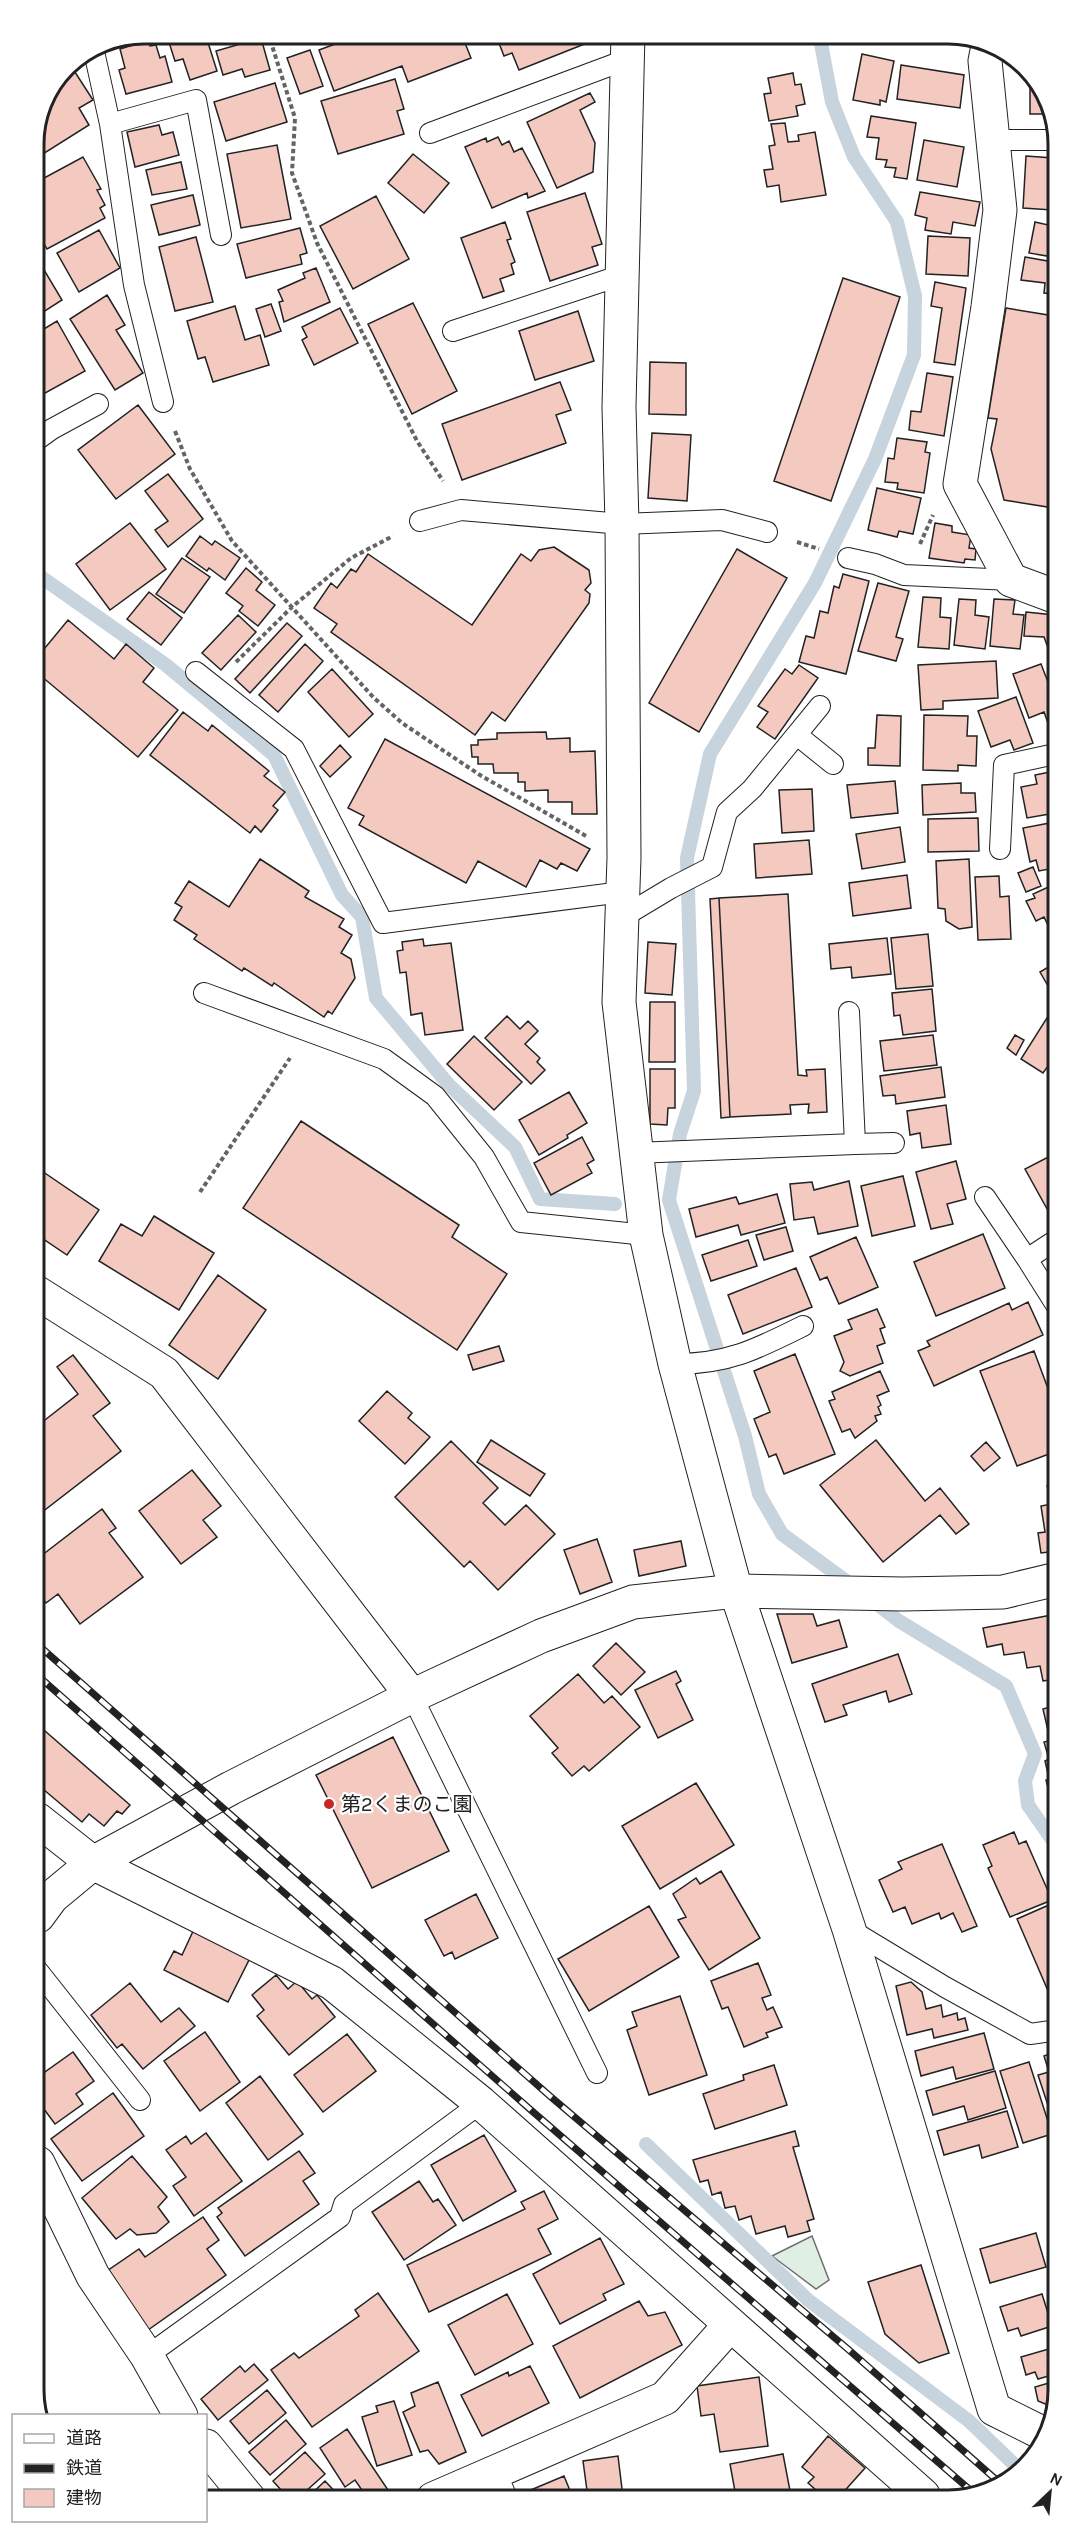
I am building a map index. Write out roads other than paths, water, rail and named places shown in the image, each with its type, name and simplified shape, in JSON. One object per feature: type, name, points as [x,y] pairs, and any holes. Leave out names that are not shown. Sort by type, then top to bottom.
[{"type":"street","points":[[628,46],[619,407],[624,858],[619,1002],[645,1153],[646,1235],[687,1364],[736,1591],[849,1929],[994,2409],[1039,2432]]},
{"type":"street","points":[[987,52],[985,61],[999,210],[988,308],[960,484],[1011,580],[1048,595]]},
{"type":"street","points":[[44,1297],[164,1373],[412,1696]]},
{"type":"street","points":[[44,1908],[52,1897],[93,1863],[231,1788],[412,1696],[541,1636],[633,1602],[736,1591],[903,1594],[1003,1592],[1048,1581]]},
{"type":"street","points":[[44,1824],[93,1863],[332,1983],[481,2103],[917,2490]]},
{"type":"street","points":[[44,2175],[93,2276],[147,2356],[180,2414]]},
{"type":"street","points":[[477,2490],[501,2485],[665,2398],[730,2325]]},
{"type":"street","points":[[207,2447],[242,2490]]},
{"type":"lane","points":[[430,134],[628,46]]},
{"type":"lane","points":[[95,56],[110,124],[134,285],[163,402]]},
{"type":"lane","points":[[110,124],[196,100],[221,235]]},
{"type":"lane","points":[[993,140],[1048,140]]},
{"type":"lane","points":[[453,331],[622,275]]},
{"type":"lane","points":[[44,435],[98,404]]},
{"type":"lane","points":[[420,521],[461,510],[622,524],[722,520],[767,532]]},
{"type":"lane","points":[[848,558],[875,564],[904,575],[1011,580]]},
{"type":"lane","points":[[196,672],[294,749],[383,923],[622,905],[671,888],[712,867],[727,812],[752,789],[820,706]]},
{"type":"lane","points":[[797,735],[833,764]]},
{"type":"lane","points":[[1000,849],[1004,765],[1048,756]]},
{"type":"lane","points":[[204,993],[384,1059],[435,1096],[484,1157],[521,1222],[646,1235]]},
{"type":"lane","points":[[849,1012],[855,1144]]},
{"type":"lane","points":[[645,1153],[894,1143]]},
{"type":"lane","points":[[986,1197],[1048,1292]]},
{"type":"lane","points":[[1027,1259],[1048,1245]]},
{"type":"lane","points":[[687,1364],[746,1354],[803,1326]]},
{"type":"lane","points":[[412,1696],[597,2073]]},
{"type":"lane","points":[[849,1929],[945,1987],[1030,2034],[1048,2031]]},
{"type":"lane","points":[[44,1979],[140,2100]]},
{"type":"lane","points":[[147,2356],[340,2217],[344,2204],[481,2103]]},
{"type":"waterway","points":[[821,44],[832,102],[854,157],[897,222],[915,296],[914,355],[875,459],[815,583],[710,754],[687,858],[694,1091],[680,1134],[669,1200],[745,1436],[759,1494],[782,1534],[854,1587]]},
{"type":"waterway","points":[[44,579],[166,665],[274,755],[342,895],[362,917],[376,998],[449,1085],[515,1147],[540,1199],[615,1204]]},
{"type":"waterway","points":[[872,1600],[899,1621],[1006,1686],[1035,1754],[1025,1781],[1028,1805],[1048,1834]]},
{"type":"waterway","points":[[646,2144],[808,2300],[969,2421],[1015,2465]]},
{"type":"railway","points":[[44,1650],[551,2097],[849,2350],[995,2479]]},
{"type":"railway","points":[[44,1681],[532,2111],[968,2488]]},
{"type":"place","name":"第2くまのこ園","points":[[329,1804]]}]
